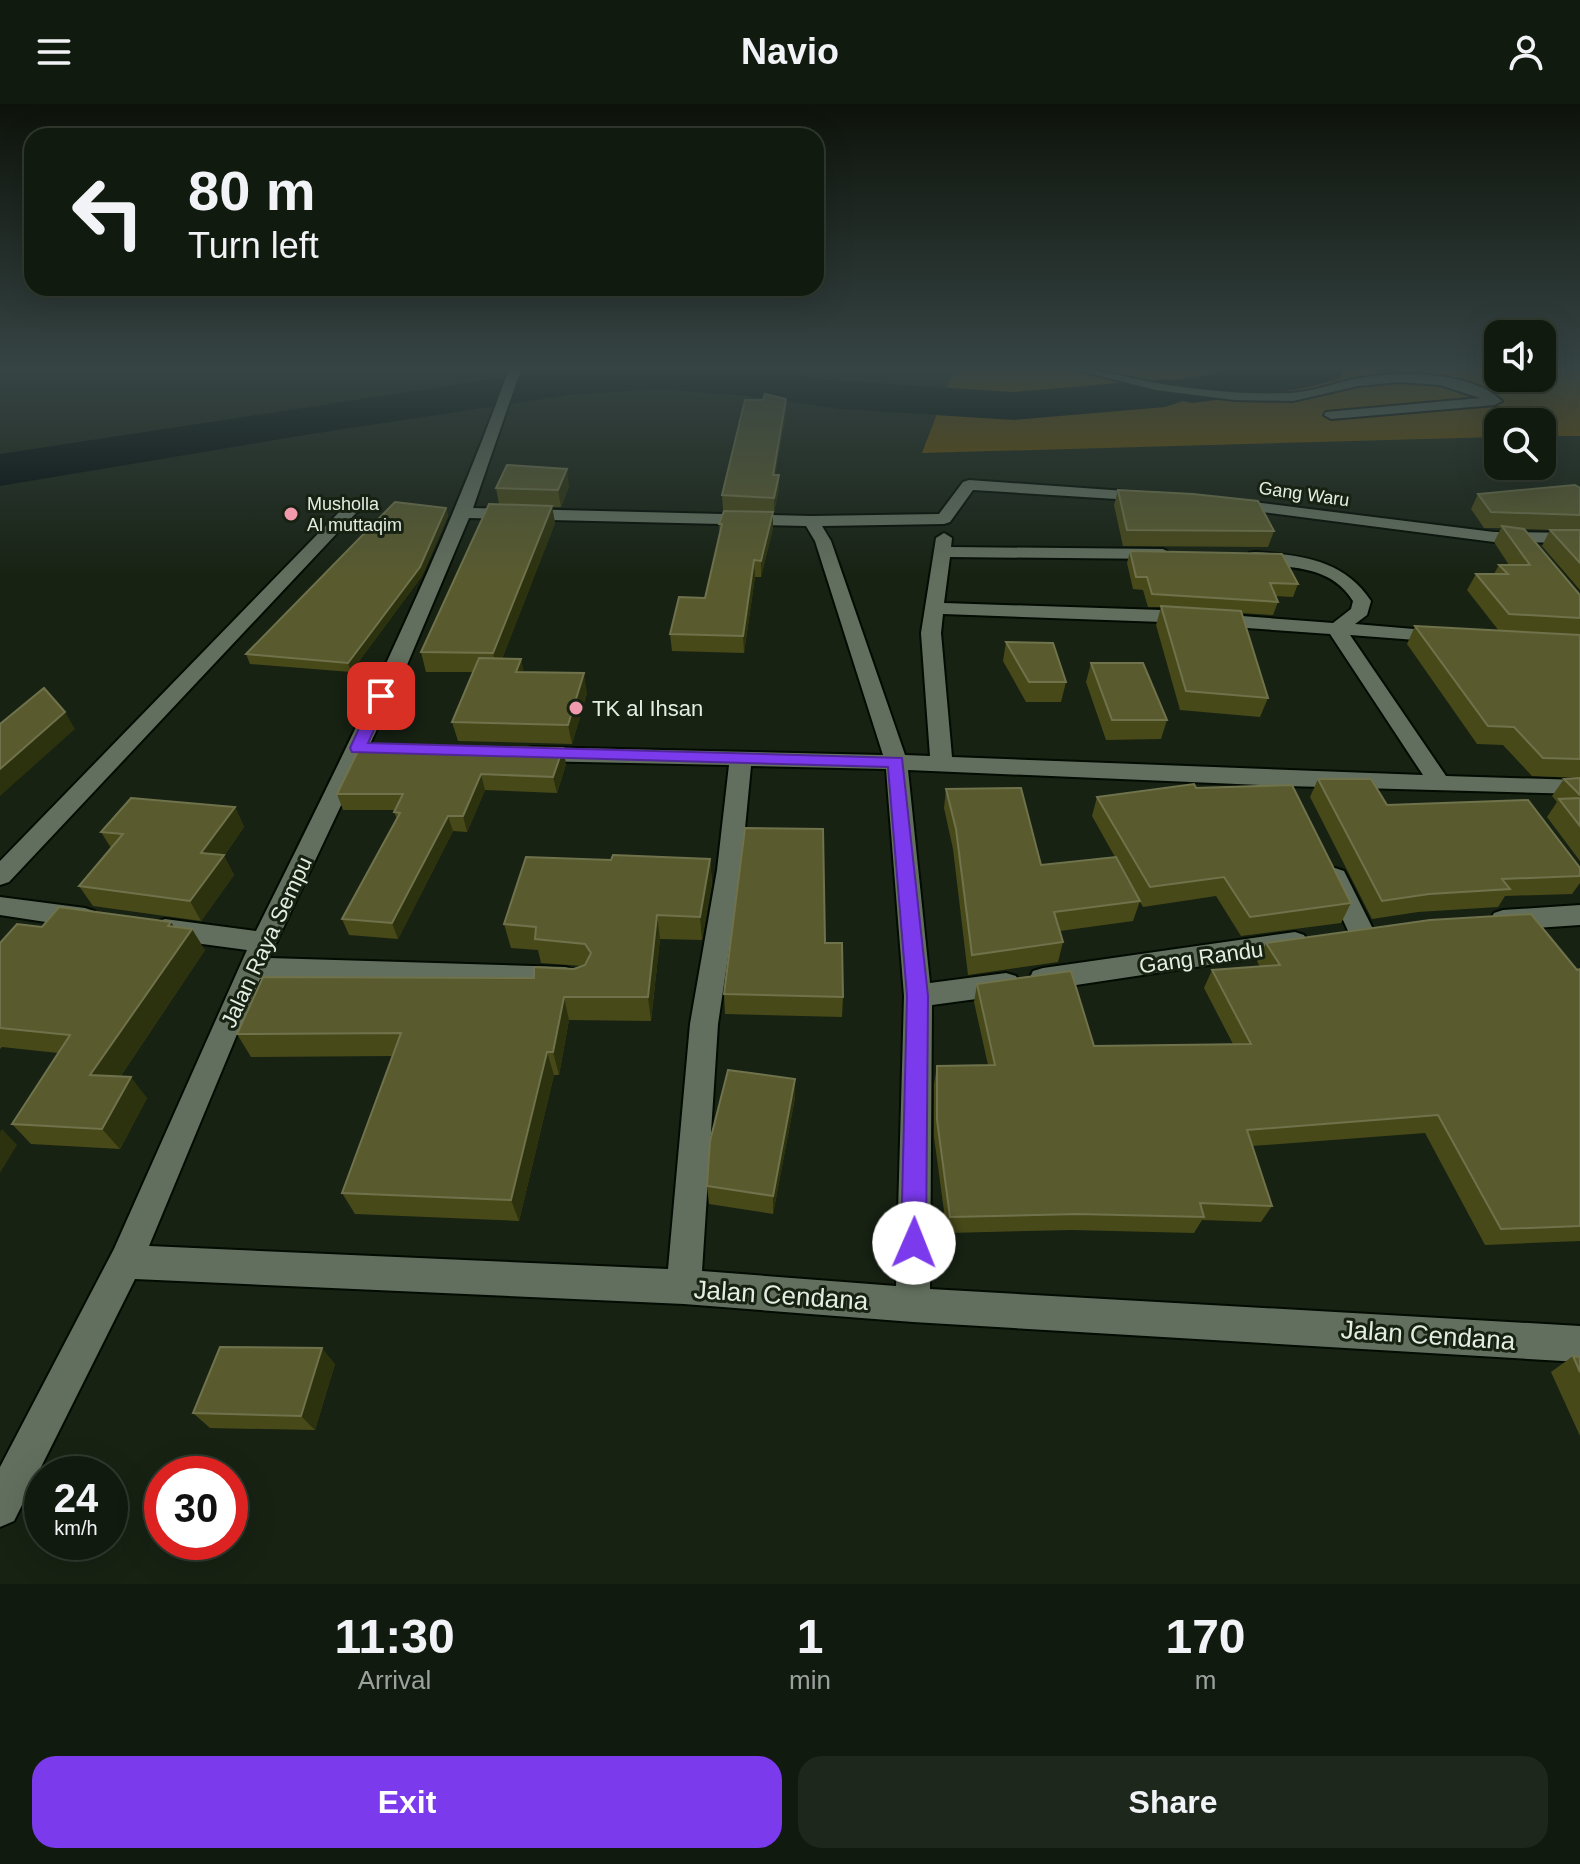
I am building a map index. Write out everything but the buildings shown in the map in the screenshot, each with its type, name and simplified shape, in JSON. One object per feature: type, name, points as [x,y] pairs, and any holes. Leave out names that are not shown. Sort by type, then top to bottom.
[{"type":"street","name":"Jalan Raya Sempu","points":[[0,1507],[126,1262],[251,968],[358,748],[463,513],[493,438]]},
{"type":"street","points":[[942,764],[931,633],[944,519],[969,485],[1169,498]]},
{"type":"street","name":"Gang Waru","points":[[1212,503],[1529,545],[1580,538]]},
{"type":"street","points":[[0,876],[350,510],[358,506]]},
{"type":"street","points":[[463,513],[811,521],[944,519]]},
{"type":"street","points":[[811,521],[823,541],[896,762],[918,996],[913,1305]]},
{"type":"street","points":[[941,552],[1187,555]]},
{"type":"street","points":[[1232,556],[1303,563],[1327,569],[1346,580],[1362,601],[1360,611],[1336,629]]},
{"type":"street","points":[[935,608],[1162,616],[1458,637]]},
{"type":"street","points":[[1336,629],[1440,784]]},
{"type":"street","points":[[358,748],[386,750]]},
{"type":"street","points":[[509,754],[896,762],[1286,779],[1580,787]]},
{"type":"street","points":[[684,1287],[704,1024],[729,870],[741,759]]},
{"type":"street","points":[[1286,779],[1300,807]]},
{"type":"street","points":[[1508,785],[1526,810]]},
{"type":"street","points":[[1327,863],[1362,933]]},
{"type":"street","points":[[0,906],[116,922]]},
{"type":"street","points":[[1477,922],[1580,915]]},
{"type":"street","points":[[146,926],[264,942]]},
{"type":"street","name":"Gang Randu","points":[[918,996],[1390,929]]},
{"type":"street","points":[[251,968],[579,978]]},
{"type":"street","name":"Jalan Cendana","points":[[126,1262],[684,1287],[913,1305],[1580,1344]]},
{"type":"shaded area","points":[[928,438],[1460,438],[922,453]]},
{"type":"waterway","points":[[0,470],[195,438]]},
{"type":"place","name":"Musholla Al muttaqim","points":[[291,514]]},
{"type":"place","name":"TK al Ihsan","points":[[576,708]]},
{"type":"route","points":[[381,696],[358,748],[896,762],[918,996],[914,1243]]}]
